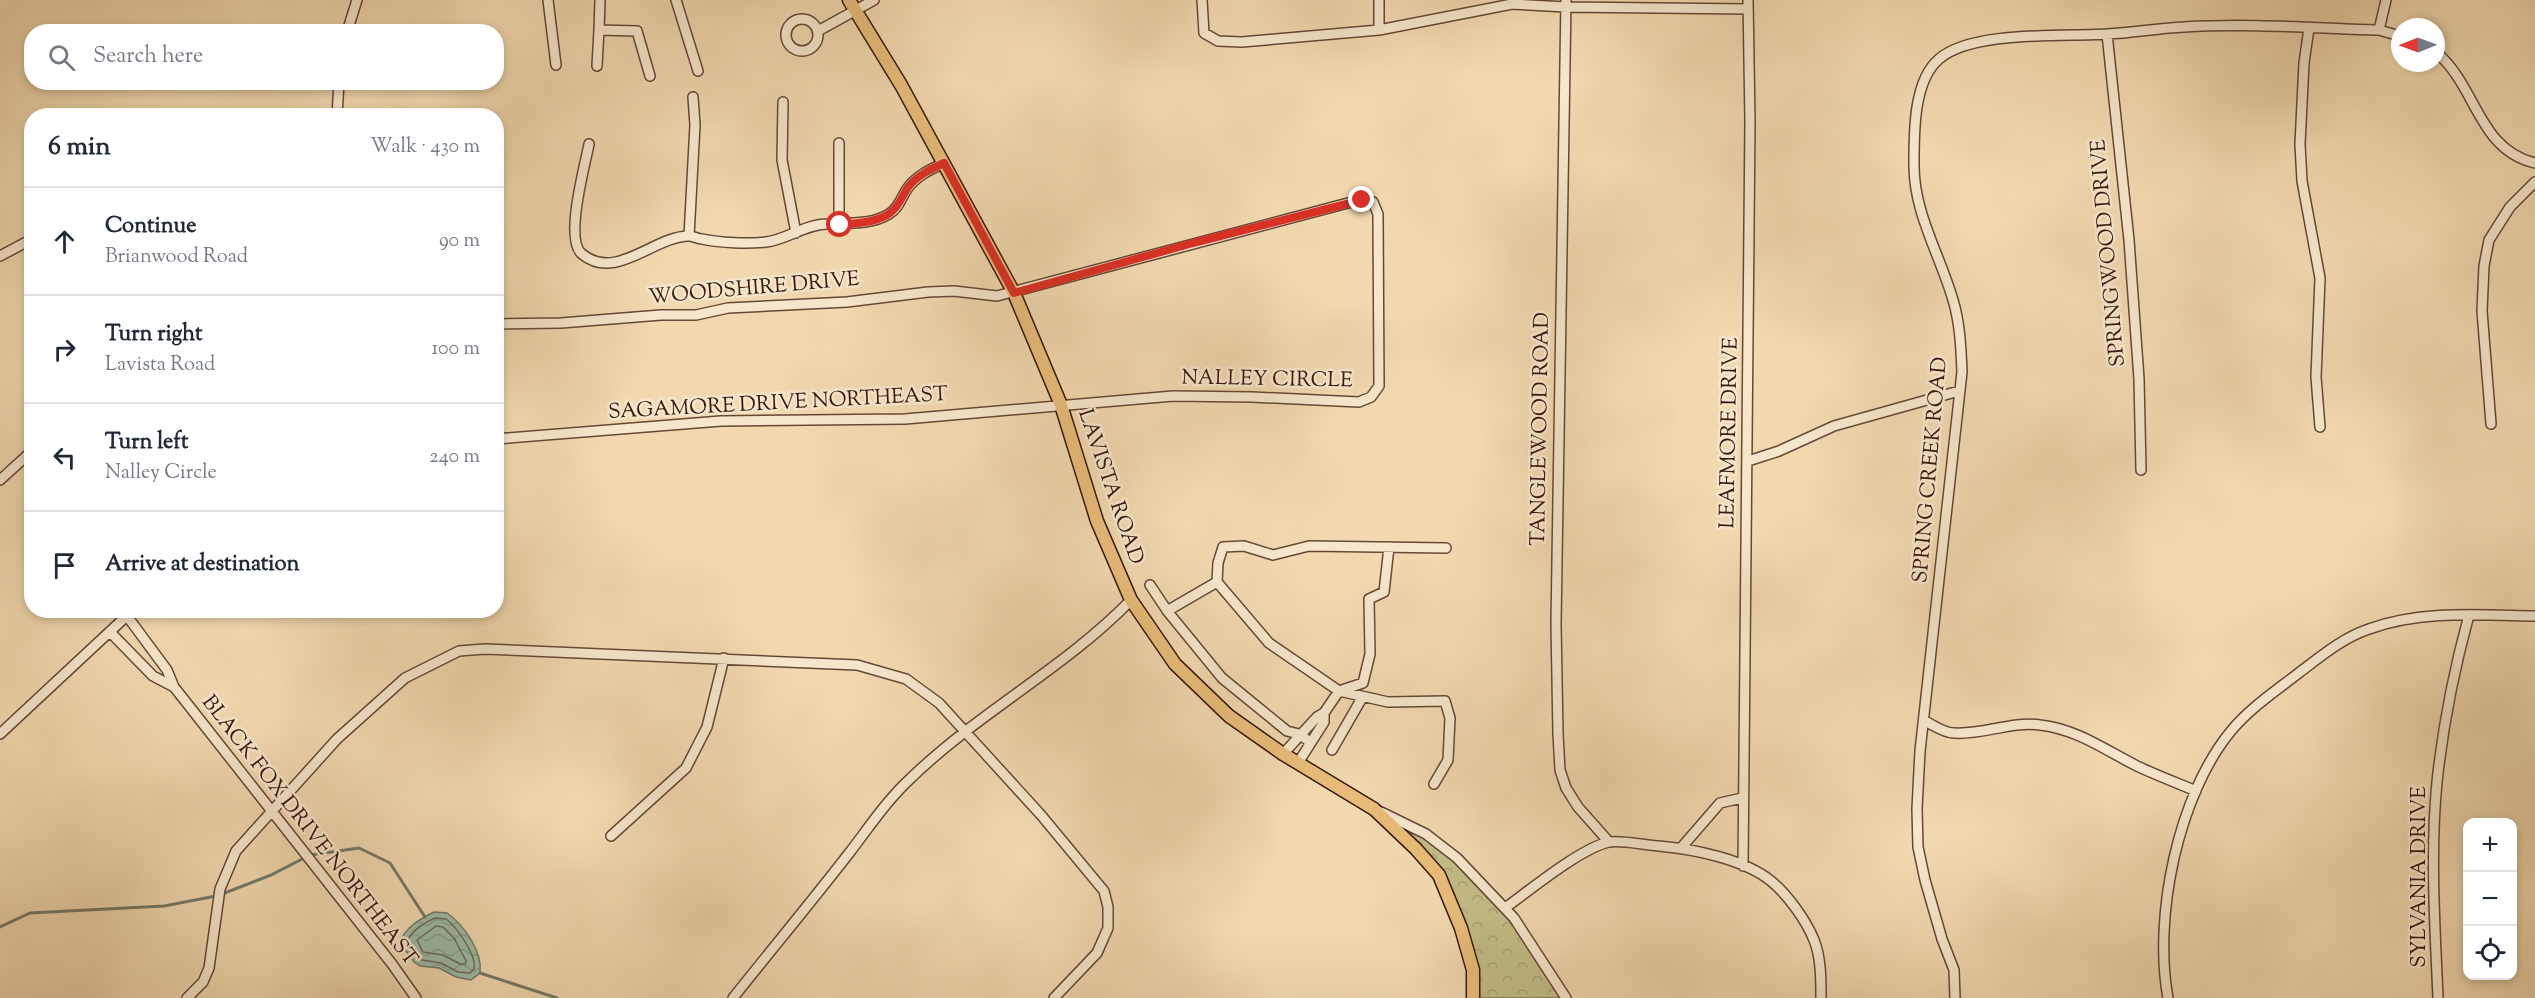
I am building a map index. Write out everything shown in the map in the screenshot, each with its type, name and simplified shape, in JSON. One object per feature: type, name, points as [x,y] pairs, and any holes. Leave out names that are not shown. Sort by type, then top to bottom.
[{"type":"main road","name":"LAVISTA ROAD","points":[[852,5],[944,163],[1014,293],[1061,405],[1097,521],[1131,600],[1175,664],[1230,716],[1283,754],[1374,809],[1416,849],[1439,875],[1461,928],[1473,970],[1473,998]]},
{"type":"street","points":[[350,24],[357,0]]},
{"type":"street","points":[[548,0],[556,65]]},
{"type":"street","points":[[597,66],[600,0]]},
{"type":"street","points":[[676,0],[698,71]]},
{"type":"street","points":[[818,31],[813,23],[804,19],[795,20],[787,27],[785,36],[789,45],[797,51],[807,51],[815,46],[818,31],[852,5],[874,0]]},
{"type":"street","points":[[1202,0],[1204,33],[1218,41],[1242,42],[1379,30],[1512,4],[1748,4]]},
{"type":"street","points":[[1379,0],[1379,30]]},
{"type":"street","points":[[2379,30],[2386,0]]},
{"type":"street","name":"TANGLEWOOD ROAD","points":[[1566,4],[1556,624],[1558,734],[1560,770],[1566,788],[1578,807],[1609,842]]},
{"type":"street","name":"LEAFMORE DRIVE","points":[[1743,866],[1750,121],[1748,4]]},
{"type":"street","name":"SPRING CREEK ROAD","points":[[1955,998],[1954,970],[1924,880],[1918,847],[1917,798],[1924,721],[1962,372],[1960,334],[1953,300],[1933,248],[1921,208],[1914,168],[1920,86],[1941,57],[1984,41],[2036,35],[2106,34],[2185,26],[2379,30],[2391,33]]},
{"type":"street","points":[[2309,28],[2304,63],[2300,144],[2302,181],[2320,278],[2316,376],[2320,427]]},
{"type":"street","points":[[599,30],[637,31],[650,76]]},
{"type":"street","name":"SPRINGWOOD DRIVE","points":[[2106,34],[2129,240],[2139,380],[2141,470]]},
{"type":"street","points":[[2445,59],[2460,77],[2491,136],[2506,151],[2535,164]]},
{"type":"street","points":[[337,108],[339,90]]},
{"type":"street","points":[[689,236],[693,97]]},
{"type":"street","points":[[783,102],[782,160],[796,233]]},
{"type":"street","points":[[839,143],[840,225]]},
{"type":"street","points":[[588,144],[575,213],[574,240],[580,254],[595,261],[609,263],[627,259],[667,240],[689,236],[703,240],[767,242],[825,224],[865,222],[889,215],[900,203],[908,187],[926,171],[944,163]]},
{"type":"street","points":[[2491,424],[2482,311],[2487,249],[2489,240],[2510,207],[2535,182]]},
{"type":"street","name":"NALLEY CIRCLE","points":[[1014,293],[1329,208],[1362,200],[1373,202],[1378,214],[1380,360],[1378,386],[1371,397],[1359,402],[1173,396],[1061,405]]},
{"type":"street","points":[[0,256],[24,243]]},
{"type":"street","name":"WOODSHIRE DRIVE","points":[[504,324],[696,315],[728,308],[847,302],[928,292],[954,291],[991,296],[1014,293]]},
{"type":"street","points":[[1748,461],[1779,451],[1834,426],[1959,391]]},
{"type":"street","name":"SAGAMORE DRIVE NORTHEAST","points":[[504,438],[721,421],[904,419],[1061,405]]},
{"type":"street","points":[[0,480],[24,458]]},
{"type":"street","points":[[1434,784],[1448,760],[1450,718],[1445,701],[1388,702],[1339,691],[1269,643],[1217,582],[1218,563],[1223,547],[1244,546],[1273,555],[1309,546],[1446,548]]},
{"type":"street","points":[[1283,754],[1299,734],[1324,713],[1339,691],[1363,683],[1370,654],[1369,599],[1384,592],[1389,547]]},
{"type":"street","points":[[1167,611],[1217,582]]},
{"type":"street","points":[[1150,585],[1167,611],[1222,678],[1287,731],[1299,734],[1310,742]]},
{"type":"street","points":[[733,998],[851,851],[885,804],[912,776],[966,731],[1103,629],[1131,600]]},
{"type":"street","name":"SYLVANIA DRIVE","points":[[2438,998],[2433,876],[2437,783],[2451,684],[2469,615]]},
{"type":"street","points":[[2168,998],[2164,976],[2163,925],[2182,830],[2205,770],[2231,730],[2270,695],[2320,657],[2366,629],[2409,617],[2535,616]]},
{"type":"street","points":[[0,734],[125,618]]},
{"type":"street","name":"BLACK FOX DRIVE NORTHEAST","points":[[133,618],[167,670],[174,687],[270,812],[392,964],[416,998]]},
{"type":"street","name":"BLACK FOX DRIVE NORTHEAST","points":[[110,632],[153,676],[174,687]]},
{"type":"street","points":[[187,998],[203,982],[210,968],[220,889],[236,851],[337,739],[405,678],[459,651],[485,649],[857,665],[906,679],[939,703],[966,731],[1104,891],[1108,907],[1108,928],[1097,953],[1054,998]]},
{"type":"street","points":[[611,836],[686,768],[707,727],[724,658]]},
{"type":"street","points":[[1332,750],[1362,698]]},
{"type":"street","points":[[1298,763],[1324,722],[1324,713]]},
{"type":"street","points":[[1924,721],[1952,734],[1983,731],[2002,726],[2039,725],[2060,729],[2086,738],[2137,766],[2196,791]]},
{"type":"street","points":[[1681,848],[1720,803],[1742,798]]},
{"type":"street","points":[[1374,809],[1426,834],[1457,858],[1515,918],[1566,998]]},
{"type":"street","points":[[1505,908],[1576,858],[1609,842],[1681,848],[1743,866],[1771,881],[1799,914],[1814,940],[1821,973],[1821,998]]},
{"type":"green space","points":[[1374,809],[1426,834],[1505,908],[1566,998],[1473,998],[1473,970],[1439,875]]},
{"type":"water","points":[[434,912],[447,913],[460,924],[471,940],[478,956],[480,973],[471,980],[456,977],[439,968],[420,966],[414,962],[400,943],[409,928]]},
{"type":"waterway","points":[[222,894],[271,875],[310,855],[359,848],[390,863],[425,917]]},
{"type":"waterway","points":[[0,927],[30,913],[164,906],[216,896]]},
{"type":"waterway","points":[[480,973],[557,998]]},
{"type":"route","points":[[840,225],[865,222],[889,215],[900,203],[908,187],[926,171],[944,163],[1014,293],[1193,243],[1362,200]]}]
